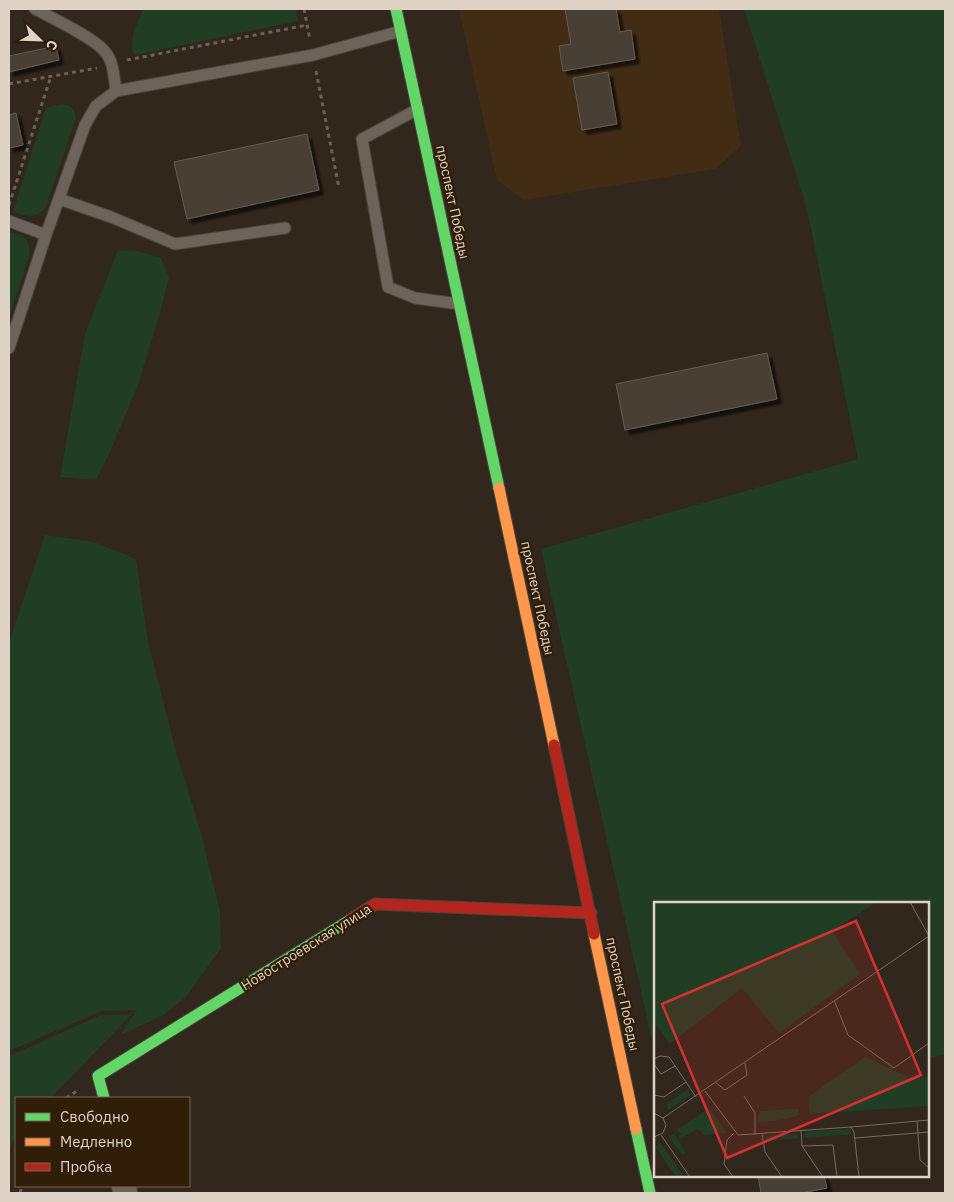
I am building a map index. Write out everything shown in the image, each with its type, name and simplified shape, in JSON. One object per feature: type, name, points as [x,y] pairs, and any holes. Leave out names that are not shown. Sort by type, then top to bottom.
[{"type":"street","name":"проспект Победы","points":[[396,9],[650,1193]]},
{"type":"street","name":"Новостроевская улица","points":[[104,1097],[98,1076],[375,904],[590,913]]},
{"type":"lane","points":[[35,9],[93,41],[106,52],[111,64],[116,91]]},
{"type":"lane","points":[[9,348],[85,125],[96,106],[116,91],[313,55],[401,31]]},
{"type":"lane","points":[[418,109],[362,139],[388,287],[415,298],[460,304]]},
{"type":"lane","points":[[59,199],[111,217],[176,244],[285,228]]},
{"type":"lane","points":[[9,221],[46,235]]},
{"type":"path","points":[[304,9],[339,188]]},
{"type":"path","points":[[9,84],[93,69],[307,25]]},
{"type":"path","points":[[9,207],[52,75]]},
{"type":"shaded area","points":[[459,9],[719,9],[741,146],[715,169],[524,200],[497,180]]},
{"type":"green space","points":[[143,9],[296,9],[298,21],[135,55],[132,45],[133,39]]},
{"type":"green space","points":[[744,9],[945,9],[945,1055],[929,1058],[929,902],[654,902],[654,1049],[541,549],[858,459],[807,209]]},
{"type":"green space","points":[[61,104],[72,108],[76,118],[45,209],[33,216],[13,212],[46,108]]},
{"type":"green space","points":[[9,231],[27,240],[30,253],[9,319]]},
{"type":"green space","points":[[118,250],[137,251],[161,258],[169,277],[160,313],[138,385],[111,450],[96,480],[60,477],[85,334]]},
{"type":"green space","points":[[45,535],[94,542],[136,559],[148,642],[175,748],[201,833],[220,911],[221,948],[186,997],[162,1016],[120,1035],[137,1010],[102,1011],[9,1051],[9,642]]},
{"type":"green space","points":[[132,1014],[52,1097],[15,1097],[15,1137],[9,1151],[9,1056],[101,1015]]},
{"type":"building","points":[[565,9],[616,9],[620,32],[631,30],[635,59],[563,71],[559,46],[571,44]]},
{"type":"building","points":[[56,46],[59,60],[9,72],[9,56]]},
{"type":"building","points":[[608,72],[617,124],[582,130],[573,78]]},
{"type":"building","points":[[16,113],[23,145],[9,148],[9,115]]},
{"type":"building","points":[[307,134],[319,190],[187,219],[174,162]]},
{"type":"building","points":[[767,353],[777,399],[625,430],[616,384]]},
{"type":"building","points":[[758,1177],[824,1177],[827,1188],[801,1193],[761,1193]]},
{"type":"traffic: fast","points":[[396,9],[499,488]]},
{"type":"traffic: fast","points":[[104,1097],[98,1076],[350,920]]},
{"type":"traffic: fast","points":[[636,1129],[650,1193]]},
{"type":"traffic: slow","points":[[499,488],[554,745]]},
{"type":"traffic: slow","points":[[594,934],[636,1129]]},
{"type":"traffic: jam","points":[[554,745],[594,934]]},
{"type":"traffic: jam","points":[[350,920],[375,904],[591,913]]}]
